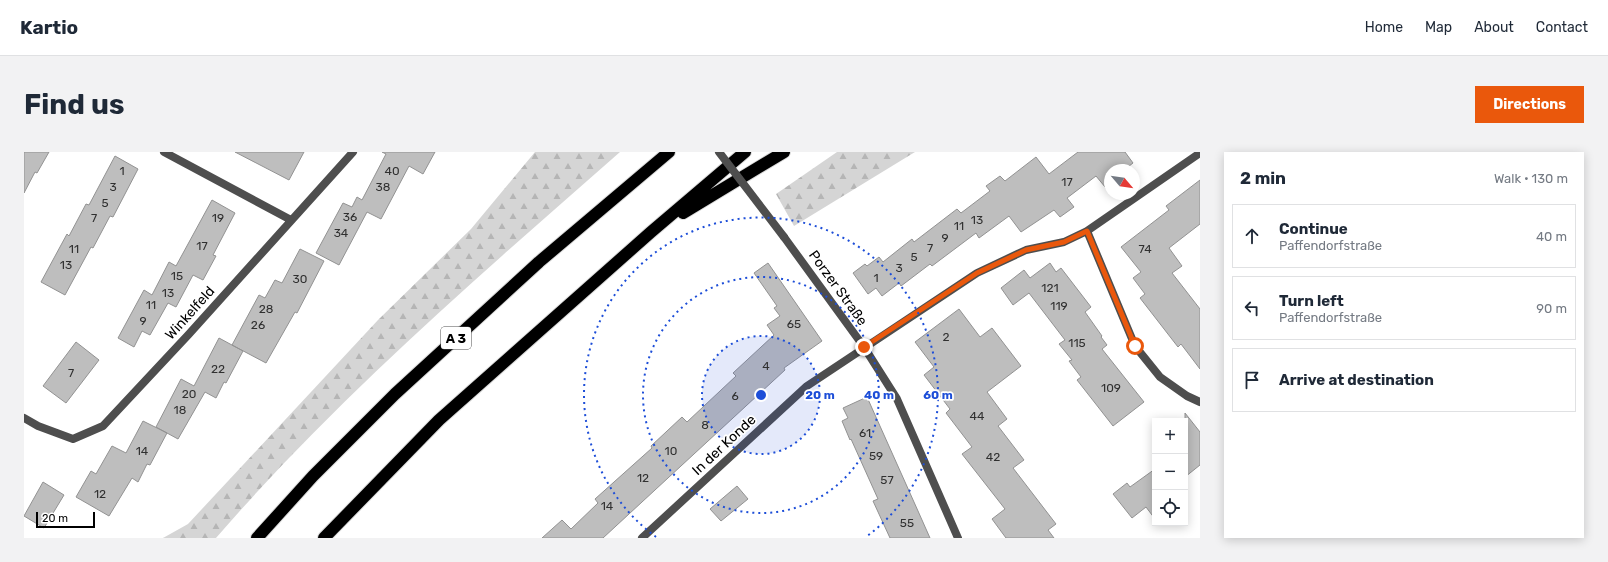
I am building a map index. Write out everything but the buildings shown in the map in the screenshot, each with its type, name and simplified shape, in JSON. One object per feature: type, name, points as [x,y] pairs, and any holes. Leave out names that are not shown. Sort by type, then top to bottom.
[{"type":"highway","name":"A 3","points":[[257,538],[314,476],[395,394],[539,262],[669,152]]},
{"type":"highway","points":[[324,538],[439,420],[651,232],[745,152]]},
{"type":"highway","points":[[651,232],[784,152]]},
{"type":"street","points":[[164,152],[291,220]]},
{"type":"street","name":"Winkelfeld","points":[[24,418],[38,426],[73,439],[103,426],[189,334],[353,152]]},
{"type":"street","name":"Porzer Straße","points":[[719,152],[784,237],[864,347],[897,399],[958,538]]},
{"type":"street","name":"In der Konde","points":[[642,538],[806,386],[977,273],[1026,250],[1064,242],[1087,231],[1200,153]]},
{"type":"street","points":[[1087,231],[1135,346],[1160,377],[1187,396],[1200,402]]},
{"type":"green space","points":[[535,152],[620,152],[411,338],[311,436],[216,538],[163,538],[188,524],[378,320],[471,229]]},
{"type":"green space","points":[[837,152],[915,152],[794,226],[776,194]]},
{"type":"route","points":[[864,347],[977,273],[1026,250],[1064,242],[1087,231],[1135,346]]}]
